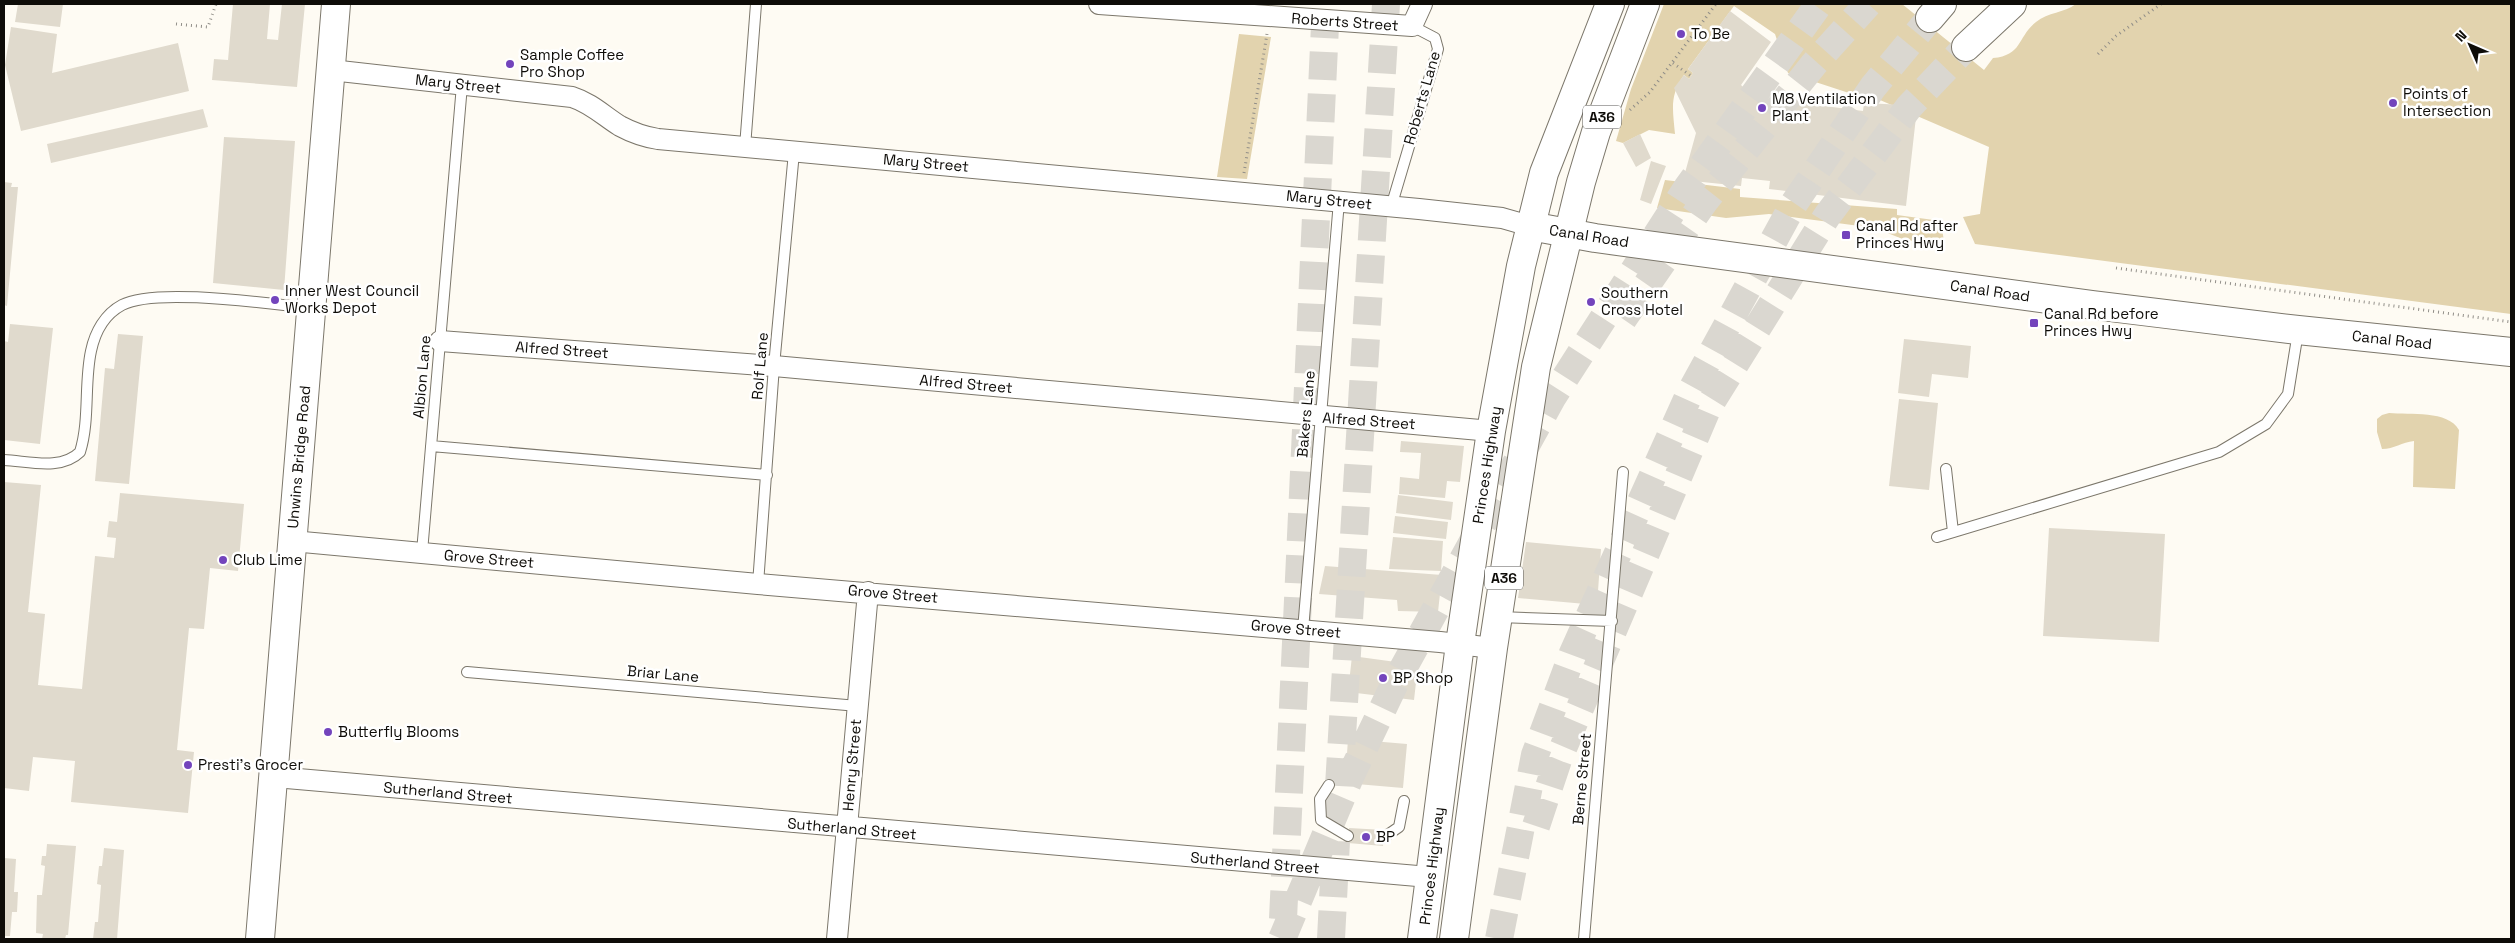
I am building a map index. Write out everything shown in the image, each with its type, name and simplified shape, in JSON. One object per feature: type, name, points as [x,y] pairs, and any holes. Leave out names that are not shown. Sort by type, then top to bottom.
[{"type":"main road","name":"Unwins Bridge Road","points":[[260,939],[275,777],[292,541],[336,4]]},
{"type":"main road","name":"Princes Highway","points":[[1422,939],[1460,644],[1505,343],[1530,226],[1544,172],[1610,4]]},
{"type":"main road","name":"Princes Highway","points":[[1454,939],[1493,648],[1536,367],[1568,234],[1596,132],[1645,4]]},
{"type":"main road","points":[[1966,47],[2012,4]]},
{"type":"main road","name":"Canal Road","points":[[1530,226],[1568,234],[2040,298],[2298,330],[2511,352]]},
{"type":"street","name":"Roberts Street","points":[[1100,4],[1412,26]]},
{"type":"street","points":[[1412,26],[1422,4]]},
{"type":"street","name":"Mary Street","points":[[331,70],[572,97],[589,104],[619,125],[641,136],[794,152],[1391,206],[1502,218],[1530,226]]},
{"type":"street","name":"Alfred Street","points":[[440,341],[774,366],[1491,431]]},
{"type":"street","name":"Grove Street","points":[[292,541],[1493,648]]},
{"type":"street","name":"Henry Street","points":[[837,939],[868,592]]},
{"type":"street","name":"Sutherland Street","points":[[275,777],[1429,877]]},
{"type":"lane","points":[[745,147],[756,4]]},
{"type":"lane","name":"Roberts Lane","points":[[1391,206],[1438,49],[1435,38],[1412,26]]},
{"type":"lane","name":"Albion Lane","points":[[422,552],[462,85]]},
{"type":"lane","name":"Rolf Lane","points":[[758,584],[774,366],[794,152]]},
{"type":"lane","name":"Bakers Lane","points":[[1303,630],[1339,201]]},
{"type":"lane","points":[[4,460],[58,463],[73,459],[80,452],[91,351],[101,324],[110,314],[123,305],[138,299],[163,296],[311,308]]},
{"type":"lane","points":[[1937,536],[2219,452],[2266,424],[2288,394],[2298,330]]},
{"type":"lane","points":[[431,446],[767,475]]},
{"type":"lane","points":[[1946,469],[1953,532]]},
{"type":"lane","name":"Berne Street","points":[[1584,939],[1623,472]]},
{"type":"lane","points":[[1498,617],[1612,621]]},
{"type":"lane","name":"Briar Lane","points":[[467,672],[858,706]]},
{"type":"lane","points":[[1329,785],[1320,799],[1321,820],[1348,836]]},
{"type":"lane","points":[[1383,838],[1399,827],[1404,801]]},
{"type":"path","points":[[176,24],[208,27],[216,4]]},
{"type":"path","points":[[1627,112],[1650,92],[1716,4]]},
{"type":"path","points":[[2098,54],[2116,36],[2161,4]]},
{"type":"path","points":[[1243,179],[1270,16]]},
{"type":"path","points":[[1672,63],[1691,76]]},
{"type":"path","points":[[2116,268],[2511,322]]},
{"type":"shaded area","points":[[1664,4],[1902,4],[1984,70],[1993,58],[2003,56],[2015,49],[2036,22],[2076,4],[2511,4],[2511,314],[1975,244],[1963,217],[1980,214],[1989,147],[1873,97],[1852,94],[1788,73],[1775,34],[1734,6],[1688,69],[1693,73],[1689,79],[1684,75],[1679,83],[1673,103],[1675,134],[1649,130],[1623,143],[1616,141],[1631,89]]},
{"type":"shaded area","points":[[1239,34],[1271,37],[1247,179],[1217,177]]},
{"type":"shaded area","points":[[1665,180],[1740,189],[1740,197],[1897,209],[1897,215],[1941,221],[1944,244],[1905,240],[1875,228],[1769,214],[1726,218],[1657,208]]},
{"type":"shaded area","points":[[2389,413],[2438,416],[2454,424],[2459,430],[2455,489],[2413,487],[2414,441],[2382,449],[2377,432],[2377,419]]},
{"type":"building","points":[[18,4],[63,4],[60,27],[15,22]]},
{"type":"building","points":[[233,4],[270,4],[267,39],[278,40],[282,4],[305,4],[297,87],[212,80],[214,59],[228,60]]},
{"type":"building","name":"M8 Ventilation Plant","points":[[1730,11],[1771,42],[1741,85],[1754,97],[1863,111],[1864,103],[1905,105],[1904,116],[1916,117],[1906,206],[1769,189],[1770,181],[1742,178],[1741,186],[1683,180],[1696,133],[1674,88],[1684,75],[1689,79],[1693,73],[1688,69]]},
{"type":"building","points":[[11,27],[57,34],[52,73],[178,43],[189,91],[21,131],[5,65]]},
{"type":"building","points":[[203,109],[208,127],[51,163],[47,144]]},
{"type":"building","points":[[1640,134],[1651,158],[1636,167],[1623,143]]},
{"type":"building","points":[[224,137],[295,141],[284,290],[213,283]]},
{"type":"building","points":[[1651,161],[1666,166],[1651,204],[1640,200]]},
{"type":"building","points":[[4,182],[12,183],[11,187],[18,187],[7,306],[4,305]]},
{"type":"building","points":[[10,324],[53,328],[40,444],[4,440],[4,341],[8,342]]},
{"type":"building","points":[[118,334],[143,336],[129,484],[95,481],[105,368],[114,369]]},
{"type":"building","points":[[1904,339],[1971,346],[1968,378],[1932,374],[1929,397],[1898,393]]},
{"type":"building","points":[[1899,399],[1938,403],[1929,490],[1889,486]]},
{"type":"building","points":[[1401,441],[1464,446],[1460,482],[1447,481],[1445,498],[1399,494],[1400,477],[1419,479],[1421,453],[1400,452]]},
{"type":"building","points":[[4,482],[41,485],[28,612],[45,614],[38,685],[82,689],[95,556],[114,558],[116,538],[107,537],[109,521],[117,522],[120,493],[244,504],[238,571],[210,568],[204,629],[189,628],[177,750],[194,752],[188,813],[71,802],[75,761],[33,757],[29,791],[4,788]]},
{"type":"building","points":[[1398,495],[1453,502],[1451,520],[1396,513]]},
{"type":"building","points":[[1395,516],[1448,522],[1446,539],[1393,533]]},
{"type":"building","points":[[2049,528],[2165,534],[2159,642],[2043,636]]},
{"type":"building","points":[[1393,537],[1443,541],[1441,571],[1389,569]]},
{"type":"building","points":[[1526,542],[1601,549],[1597,605],[1518,598]]},
{"type":"building","points":[[1325,566],[1442,575],[1438,612],[1398,611],[1397,600],[1319,594]]},
{"type":"building","name":"BP Shop","points":[[1352,656],[1418,665],[1414,700],[1348,692]]},
{"type":"building","points":[[1348,739],[1407,744],[1403,788],[1345,783]]},
{"type":"building","name":"BP","points":[[1349,828],[1384,830],[1383,846],[1348,843]]},
{"type":"building","points":[[47,844],[76,846],[68,935],[66,935],[65,939],[42,939],[43,934],[36,933],[37,895],[42,895],[45,866],[41,865],[42,856],[46,856]]},
{"type":"building","points":[[104,848],[124,850],[117,939],[93,939],[95,922],[98,922],[101,885],[97,884]]},
{"type":"building","points":[[4,858],[16,859],[14,892],[18,892],[17,912],[12,912],[10,936],[4,936]]},
{"type":"tunnel","points":[[1283,919],[1326,4]]},
{"type":"tunnel","points":[[1339,786],[1386,4]]},
{"type":"tunnel","points":[[1282,939],[1350,777],[1395,683],[1552,398],[1687,188],[1819,4]]},
{"type":"tunnel","points":[[1623,319],[1704,202],[1814,64],[1868,4]]},
{"type":"tunnel","points":[[1499,939],[1535,755],[1573,653],[1689,395],[1793,205],[1873,87],[1930,18]]},
{"type":"tunnel","points":[[1536,826],[1558,760],[1707,409],[1827,216],[1909,107],[1966,47]]},
{"type":"tunnel","points":[[1331,939],[1336,841]]},
{"type":"place","name":"To Be","points":[[1681,34]]},
{"type":"place","name":"Sample Coffee Pro Shop","points":[[510,64]]},
{"type":"place","name":"Points of Intersection","points":[[2393,103]]},
{"type":"place","name":"M8 Ventilation Plant","points":[[1762,108]]},
{"type":"place","name":"Canal Rd after Princes Hwy","points":[[1846,235]]},
{"type":"place","name":"Inner West Council Works Depot","points":[[275,300]]},
{"type":"place","name":"Southern Cross Hotel","points":[[1591,302]]},
{"type":"place","name":"Canal Rd before Princes Hwy","points":[[2034,323]]},
{"type":"place","name":"Club Lime","points":[[223,560]]},
{"type":"place","name":"BP Shop","points":[[1383,678]]},
{"type":"place","name":"Butterfly Blooms","points":[[328,732]]},
{"type":"place","name":"Presti's Grocer","points":[[188,765]]},
{"type":"place","name":"BP","points":[[1366,837]]}]
